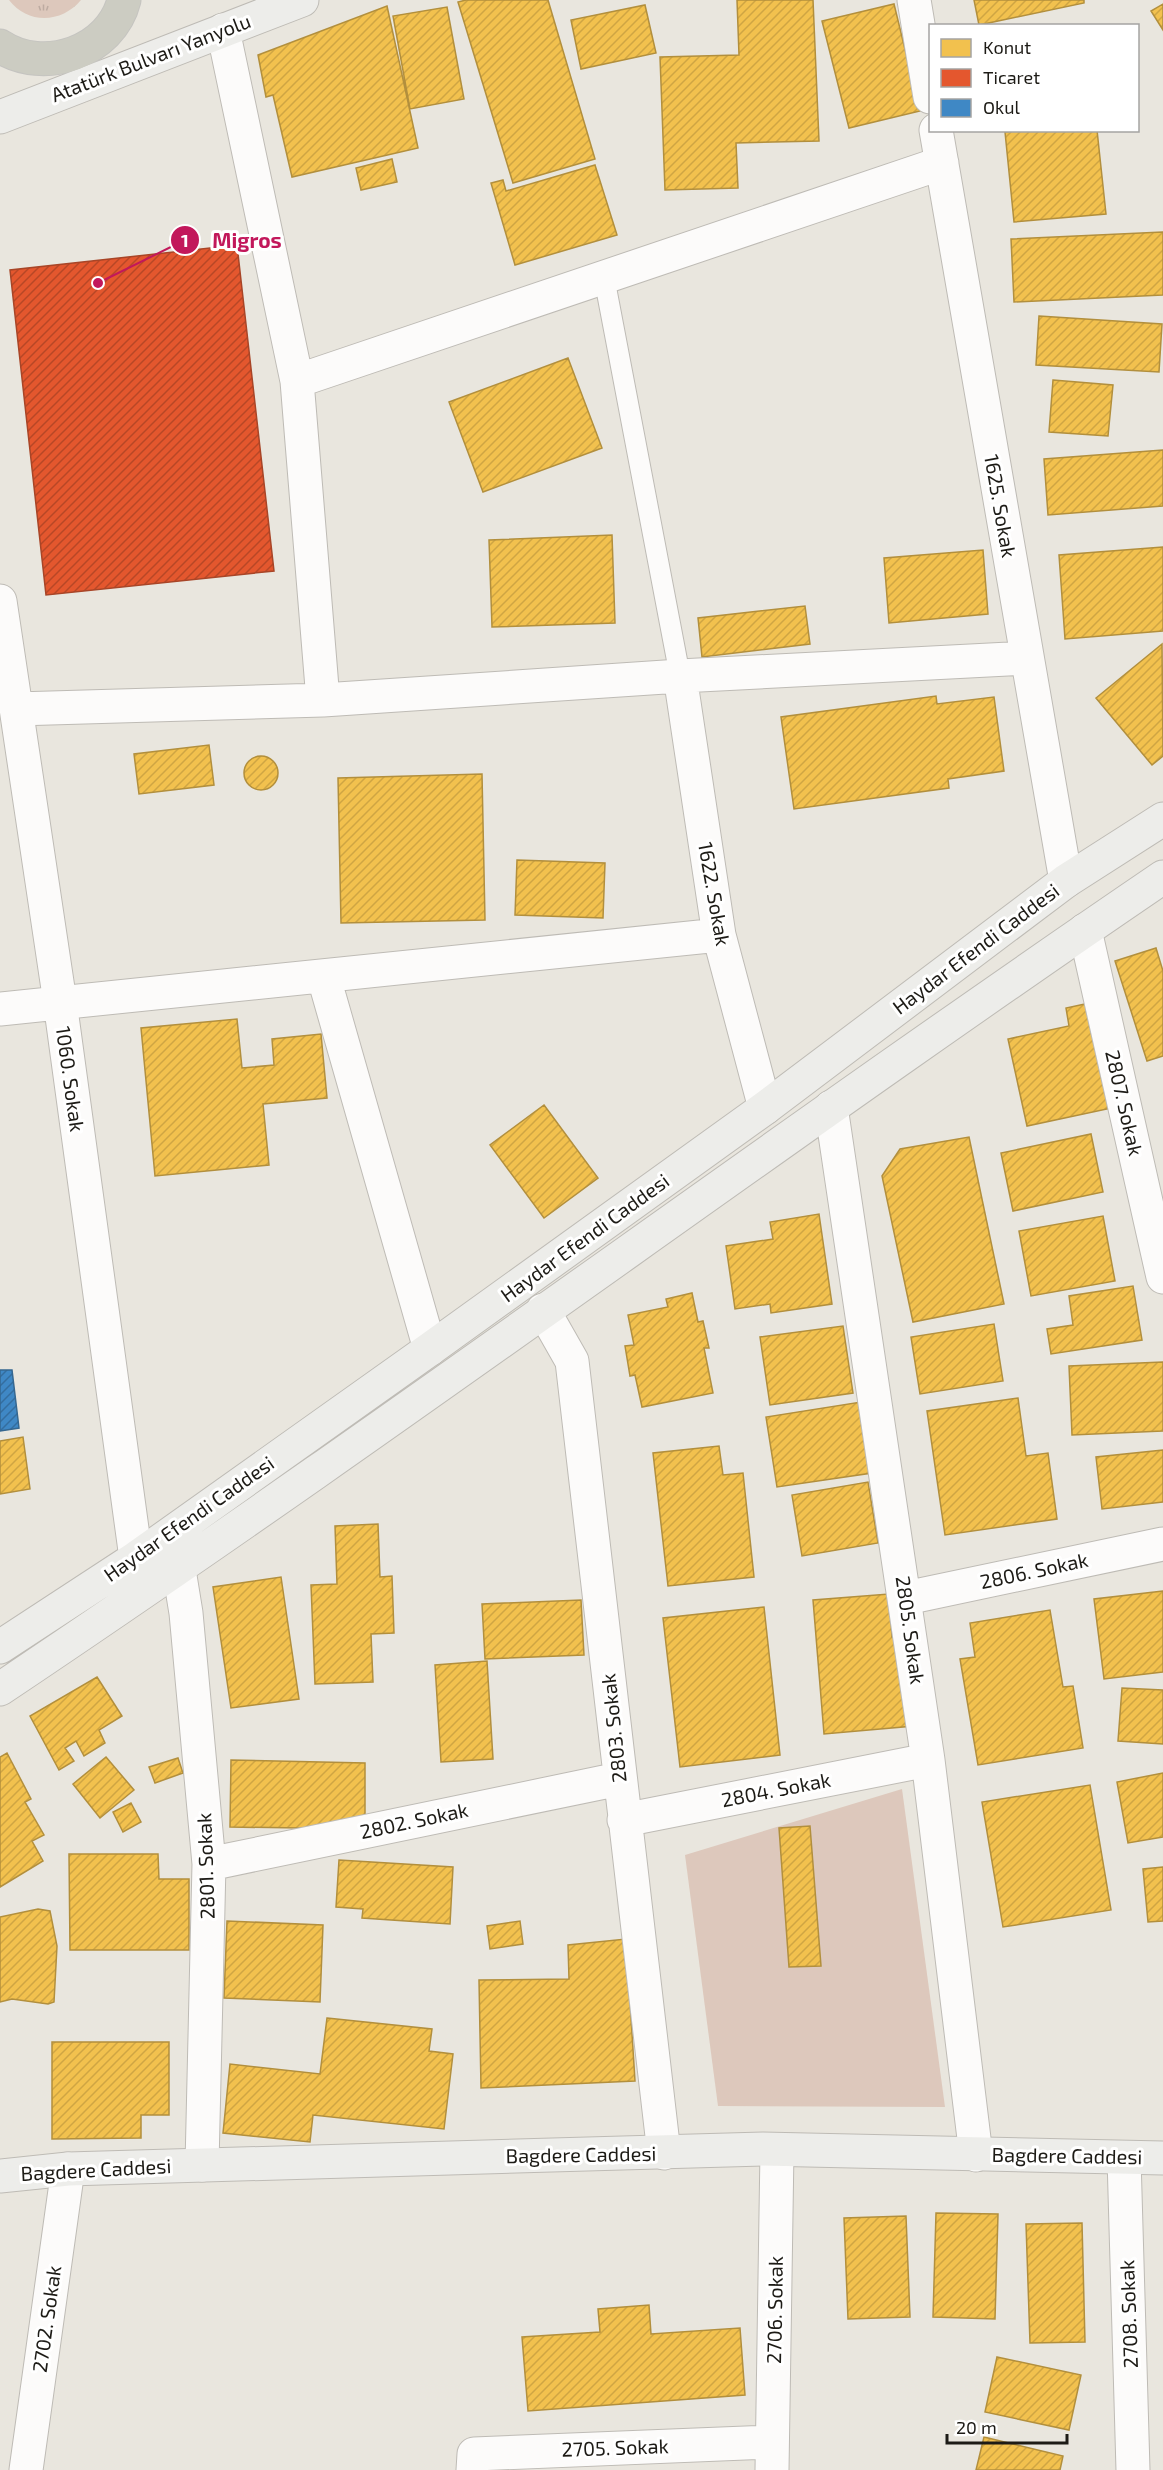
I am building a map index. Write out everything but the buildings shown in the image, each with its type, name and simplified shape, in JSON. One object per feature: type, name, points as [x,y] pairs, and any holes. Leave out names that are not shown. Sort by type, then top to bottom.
[{"type":"highway","points":[[3,50],[41,60],[74,55],[103,37],[130,3]]},
{"type":"main road","name":"Atatürk Bulvarı Yanyolu","points":[[0,117],[302,0]]},
{"type":"main road","name":"Haydar Efendi Caddesi","points":[[0,1647],[136,1558],[430,1349],[765,1108],[1066,881],[1163,819]]},
{"type":"main road","name":"Haydar Efendi Caddesi","points":[[0,1689],[179,1569],[831,1107],[1163,878]]},
{"type":"main road","name":"Bagdere Caddesi","points":[[0,2176],[68,2169],[777,2150],[1163,2158]]},
{"type":"street","points":[[914,0],[929,91]]},
{"type":"street","points":[[223,30],[297,381],[323,700]]},
{"type":"street","name":"1625. Sokak","points":[[936,132],[1066,881]]},
{"type":"street","points":[[297,381],[942,163]]},
{"type":"street","name":"1060. Sokak","points":[[0,601],[60,1002],[136,1558]]},
{"type":"street","points":[[16,709],[323,700],[680,676],[1027,658]]},
{"type":"street","name":"1622. Sokak","points":[[680,676],[719,935],[765,1108]]},
{"type":"street","name":"2807. Sokak","points":[[1086,930],[1163,1277]]},
{"type":"street","points":[[0,1009],[324,978],[719,935]]},
{"type":"street","points":[[324,978],[430,1349]]},
{"type":"street","name":"2805. Sokak","points":[[831,1107],[906,1598],[976,2155]]},
{"type":"street","name":"2803. Sokak","points":[[543,1310],[572,1361],[664,2153]]},
{"type":"street","name":"2806. Sokak","points":[[906,1598],[1163,1544]]},
{"type":"street","name":"2801. Sokak","points":[[179,1569],[186,1613],[209,1864],[202,2165]]},
{"type":"street","name":"2804. Sokak","points":[[624,1820],[928,1760]]},
{"type":"street","name":"2802. Sokak","points":[[209,1864],[619,1779]]},
{"type":"street","name":"2706. Sokak","points":[[772,2456],[777,2150]]},
{"type":"street","name":"2708. Sokak","points":[[1124,2158],[1133,2470]]},
{"type":"street","name":"2702. Sokak","points":[[26,2470],[68,2169]]},
{"type":"street","name":"2705. Sokak","points":[[473,2470],[474,2454],[772,2456]]},
{"type":"lane","points":[[604,277],[680,676]]},
{"type":"green space","points":[[9,0],[81,0],[64,13],[45,18],[26,14]]},
{"type":"green space","points":[[902,1789],[945,2107],[718,2106],[685,1855]]},
{"type":"place","name":"Migros","points":[[98,283]]}]
